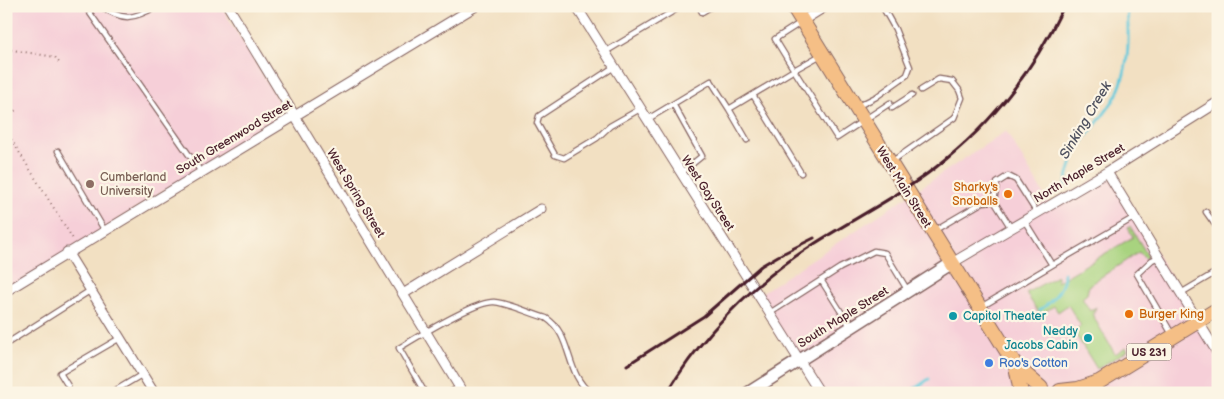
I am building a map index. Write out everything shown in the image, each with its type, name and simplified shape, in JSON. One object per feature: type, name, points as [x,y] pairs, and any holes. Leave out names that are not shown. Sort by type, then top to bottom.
[{"type":"main road","name":"West Main Street","points":[[793,6],[1016,366],[1035,390]]},
{"type":"main road","name":"US 231","points":[[1035,390],[1054,388],[1061,392],[1095,387],[1218,309]]},
{"type":"main road","name":"West Main Street","points":[[1016,366],[1021,393]]},
{"type":"street","name":"West Spring Street","points":[[228,6],[462,390]]},
{"type":"street","name":"South Greenwood Street","points":[[6,291],[67,252],[105,231],[476,6]]},
{"type":"street","name":"West Gay Street","points":[[576,6],[820,393]]},
{"type":"street","points":[[802,22],[826,6]]},
{"type":"street","name":"North Maple Street","points":[[952,263],[1107,172],[1218,102]]},
{"type":"street","points":[[1107,172],[1218,354]]},
{"type":"street","points":[[403,294],[540,209]]},
{"type":"street","points":[[67,252],[154,393]]},
{"type":"street","name":"South Maple Street","points":[[748,393],[764,388],[800,360],[952,263]]},
{"type":"lane","points":[[85,6],[201,172]]},
{"type":"lane","points":[[101,6],[112,14],[131,18],[140,16],[157,6]]},
{"type":"lane","points":[[605,52],[682,6]]},
{"type":"lane","points":[[699,6],[702,12],[712,6]]},
{"type":"lane","points":[[855,108],[907,75],[910,67],[895,29],[882,6]]},
{"type":"lane","points":[[802,22],[775,38],[837,138],[863,121],[912,95]]},
{"type":"lane","points":[[728,109],[822,54]]},
{"type":"lane","points":[[614,68],[539,116],[536,123],[555,155],[564,158],[597,138],[610,126],[640,109]]},
{"type":"lane","points":[[889,163],[954,118],[962,98],[960,90],[952,81],[939,79],[921,90]]},
{"type":"lane","points":[[647,120],[711,81],[747,140]]},
{"type":"lane","points":[[753,95],[801,173]]},
{"type":"lane","points":[[673,104],[702,156],[681,173]]},
{"type":"lane","points":[[58,151],[105,231]]},
{"type":"lane","points":[[1011,228],[994,201],[997,182],[1008,176],[1016,180],[1037,213]]},
{"type":"lane","points":[[932,232],[983,202],[994,201]]},
{"type":"lane","points":[[1206,212],[1218,229]]},
{"type":"lane","points":[[980,307],[1135,217]]},
{"type":"lane","points":[[1024,220],[1052,265]]},
{"type":"lane","points":[[770,314],[840,268],[874,251],[885,253],[908,291]]},
{"type":"lane","points":[[1159,257],[1152,260],[1137,274],[1173,337]]},
{"type":"lane","points":[[1181,293],[1218,271]]},
{"type":"lane","points":[[821,280],[851,327]]},
{"type":"lane","points":[[6,344],[91,290]]},
{"type":"lane","points":[[424,393],[399,348],[482,304],[493,302],[546,318],[553,322],[559,330],[579,381],[591,393]]},
{"type":"lane","points":[[68,386],[60,373],[120,338]]},
{"type":"lane","points":[[111,393],[143,374]]},
{"type":"lane","points":[[450,393],[462,390]]},
{"type":"path","points":[[6,49],[55,57],[61,65]]},
{"type":"path","points":[[6,116],[16,110]]},
{"type":"path","points":[[6,131],[73,239]]},
{"type":"shaded area","name":"Cumberland University","points":[[6,6],[221,6],[282,107],[280,116],[6,291]]},
{"type":"shaded area","points":[[1006,131],[1050,205],[1107,172],[1218,354],[1218,393],[820,393],[758,295]]},
{"type":"green space","points":[[1130,226],[1148,256],[1145,259],[1139,252],[1089,285],[1087,294],[1082,298],[1090,311],[1096,307],[1093,316],[1115,354],[1126,347],[1128,350],[1097,369],[1074,332],[1081,326],[1068,305],[1058,312],[1054,306],[1040,315],[1026,293],[1057,276],[1057,282],[1133,237],[1128,228]]},
{"type":"waterway","name":"Sinking Creek","points":[[1065,187],[1069,169],[1079,146],[1109,107],[1121,83],[1128,51],[1127,6]]},
{"type":"waterway","name":"Sinking Creek","points":[[1040,310],[1057,294],[1064,279],[1064,273]]},
{"type":"waterway","name":"Sinking Creek","points":[[908,393],[929,379]]},
{"type":"railway","points":[[667,393],[714,328],[771,275],[814,244],[898,194],[930,172],[964,144],[998,109],[1013,90],[1041,49],[1064,6]]},
{"type":"railway","points":[[627,365],[704,316],[761,266],[814,238]]},
{"type":"place","name":"Cumberland University","points":[[90,184]]},
{"type":"place","name":"Sharky's Snoballs","points":[[1008,194]]},
{"type":"place","name":"Burger King","points":[[1129,314]]},
{"type":"place","name":"Capitol Theater","points":[[953,316]]},
{"type":"place","name":"Neddy Jacobs Cabin","points":[[1088,338]]},
{"type":"place","name":"Roo's Cotton","points":[[989,363]]}]
